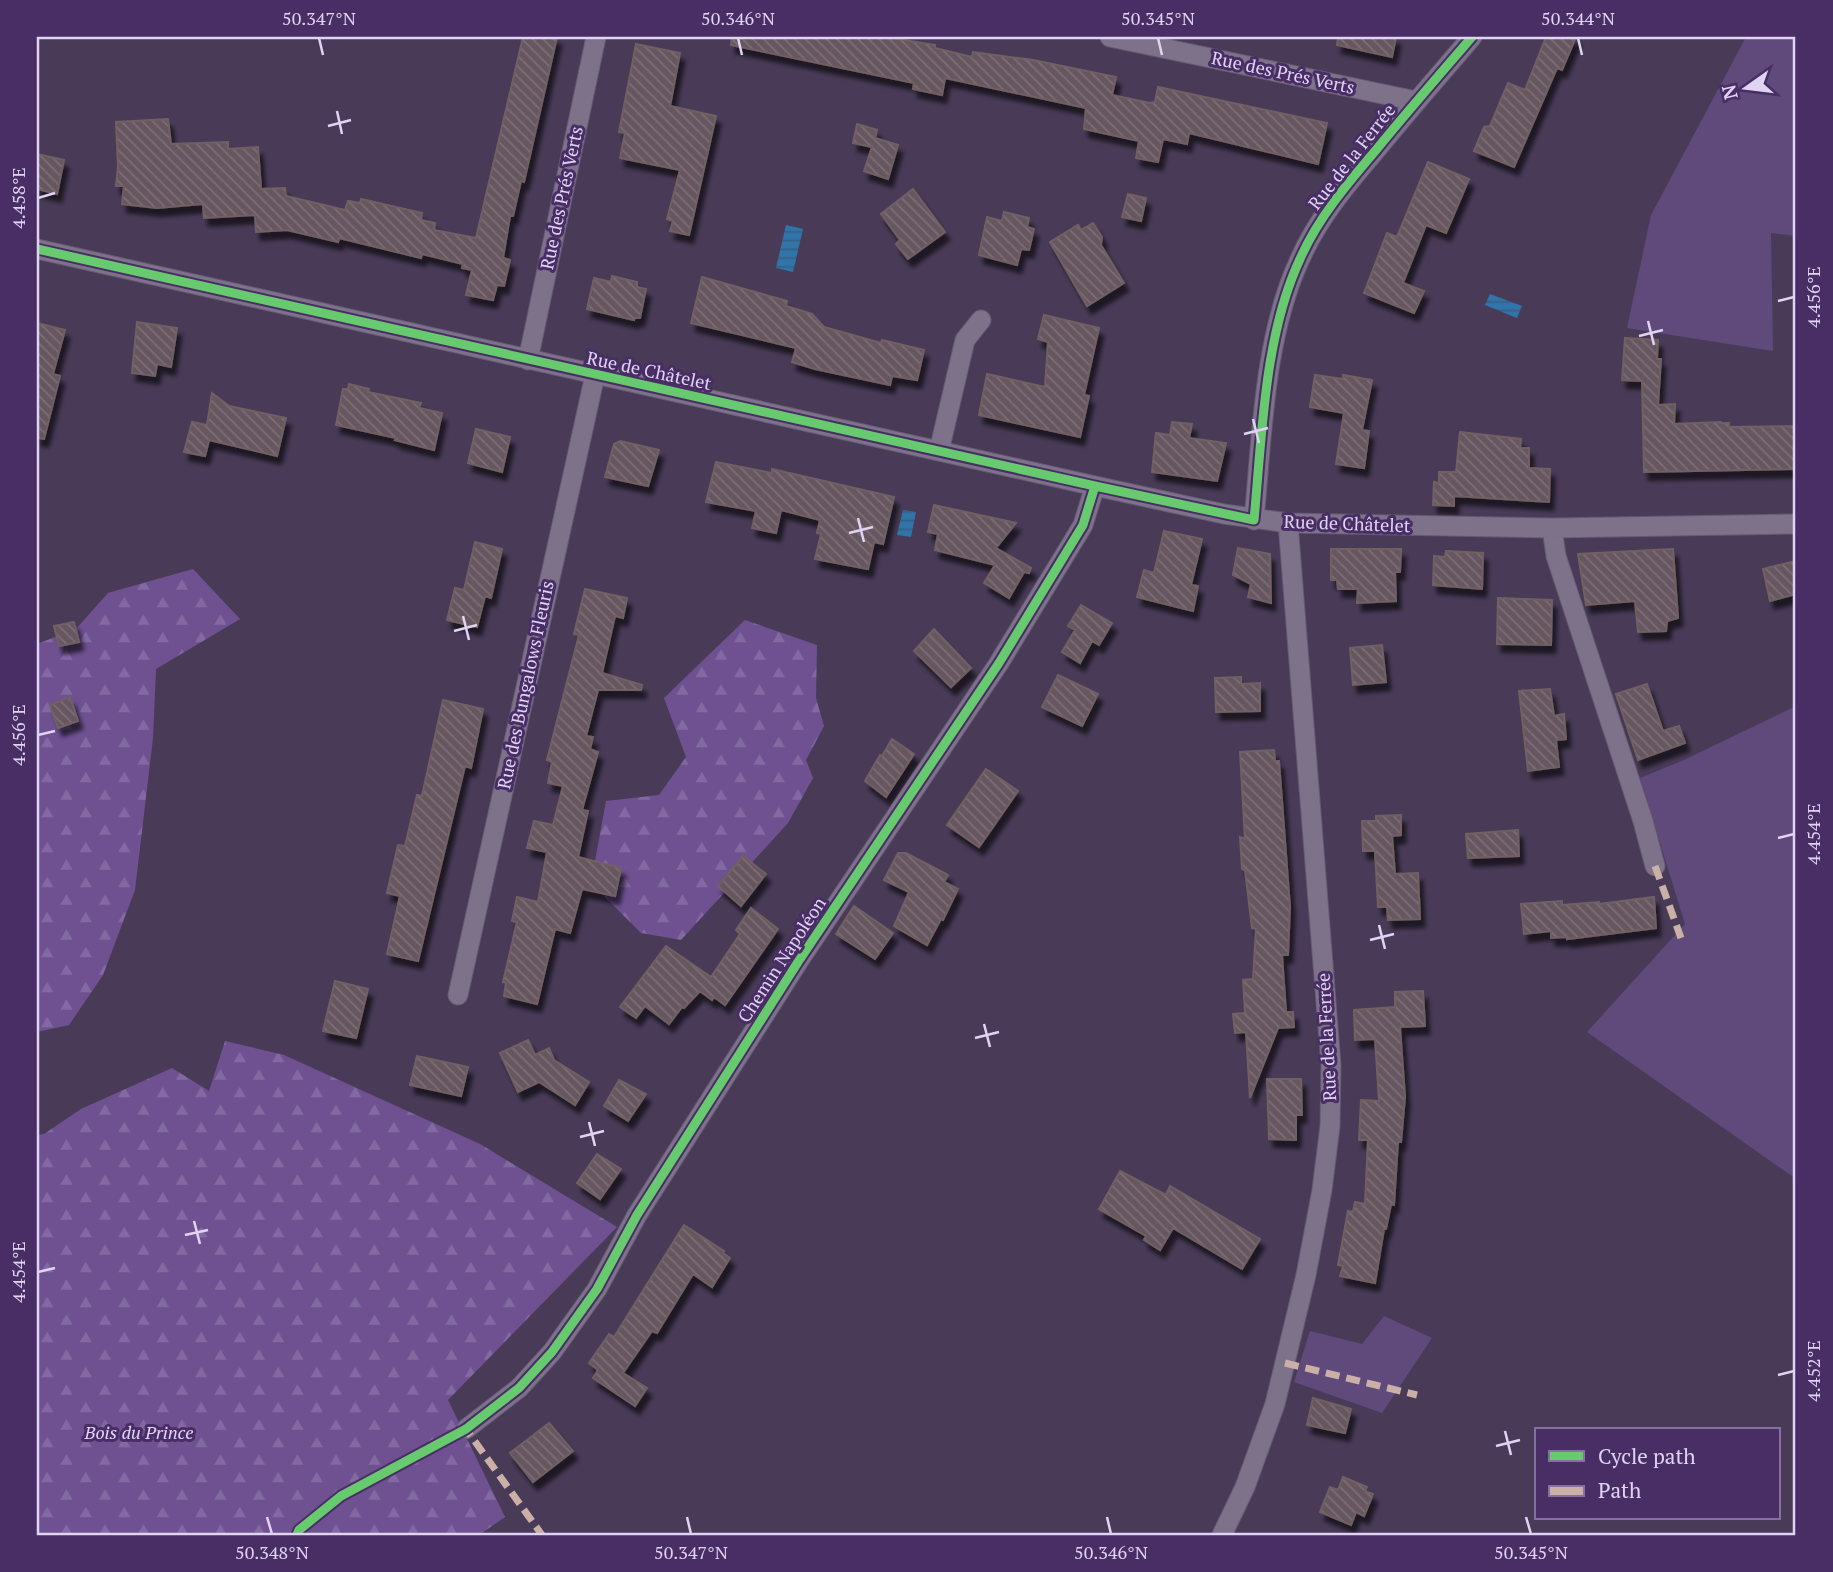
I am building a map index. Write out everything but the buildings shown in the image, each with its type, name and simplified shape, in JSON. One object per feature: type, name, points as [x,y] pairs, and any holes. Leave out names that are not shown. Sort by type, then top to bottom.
[{"type":"street","name":"Rue des Prés Verts","points":[[528,360],[596,37]]},
{"type":"street","name":"Rue des Prés Verts","points":[[1110,37],[1416,101]]},
{"type":"street","name":"Rue de la Ferrée","points":[[1255,520],[1267,390],[1277,331],[1288,288],[1300,259],[1336,197],[1472,37]]},
{"type":"street","name":"Rue de Châtelet","points":[[37,249],[1255,520],[1288,523],[1552,528],[1796,524]]},
{"type":"street","points":[[939,451],[965,340],[981,320]]},
{"type":"street","name":"Rue des Bungalows Fleuris","points":[[458,995],[595,375]]},
{"type":"street","name":"Chemin Napoléon","points":[[466,1429],[519,1388],[552,1352],[597,1289],[637,1215],[790,974],[999,663],[1083,526],[1095,486]]},
{"type":"street","name":"Rue de la Ferrée","points":[[1222,1535],[1245,1488],[1275,1404],[1306,1275],[1322,1190],[1330,1126],[1330,1051],[1288,523]]},
{"type":"street","points":[[1552,528],[1556,556],[1643,821],[1655,866]]},
{"type":"shaded area","points":[[1746,37],[1796,37],[1796,236],[1771,233],[1773,351],[1627,328],[1651,215]]},
{"type":"shaded area","points":[[1796,706],[1796,1179],[1587,1032],[1685,924],[1640,778]]},
{"type":"shaded area","points":[[1384,1316],[1432,1338],[1382,1413],[1294,1382],[1310,1331],[1362,1344]]},
{"type":"green space","points":[[193,569],[240,619],[156,669],[153,738],[135,890],[103,975],[69,1025],[37,1032],[37,644],[76,629],[108,593]]},
{"type":"green space","points":[[745,620],[817,645],[816,698],[824,726],[806,760],[813,778],[788,823],[681,940],[641,933],[591,883],[606,801],[659,795],[686,757],[664,698]]},
{"type":"green space","name":"Bois du Prince","points":[[225,1041],[284,1055],[480,1144],[617,1227],[448,1400],[505,1517],[479,1535],[37,1535],[37,1135],[44,1134],[81,1109],[172,1068],[209,1091]]},
{"type":"water","points":[[786,225],[803,229],[793,272],[776,268]]},
{"type":"water","points":[[1490,294],[1522,306],[1517,318],[1485,305]]},
{"type":"water","points":[[903,510],[916,512],[911,537],[897,535]]},
{"type":"marked path","points":[[1655,866],[1681,938]]},
{"type":"marked path","points":[[1285,1363],[1417,1395]]},
{"type":"marked path","points":[[461,1432],[466,1429],[542,1535]]},
{"type":"cycle path","points":[[37,249],[1254,520],[1266,387],[1279,320],[1300,259],[1315,229],[1344,189],[1472,37]]},
{"type":"cycle path","points":[[297,1535],[299,1530],[341,1496],[466,1429],[519,1388],[552,1352],[597,1289],[637,1215],[798,962],[999,663],[1083,525],[1095,486]]}]
